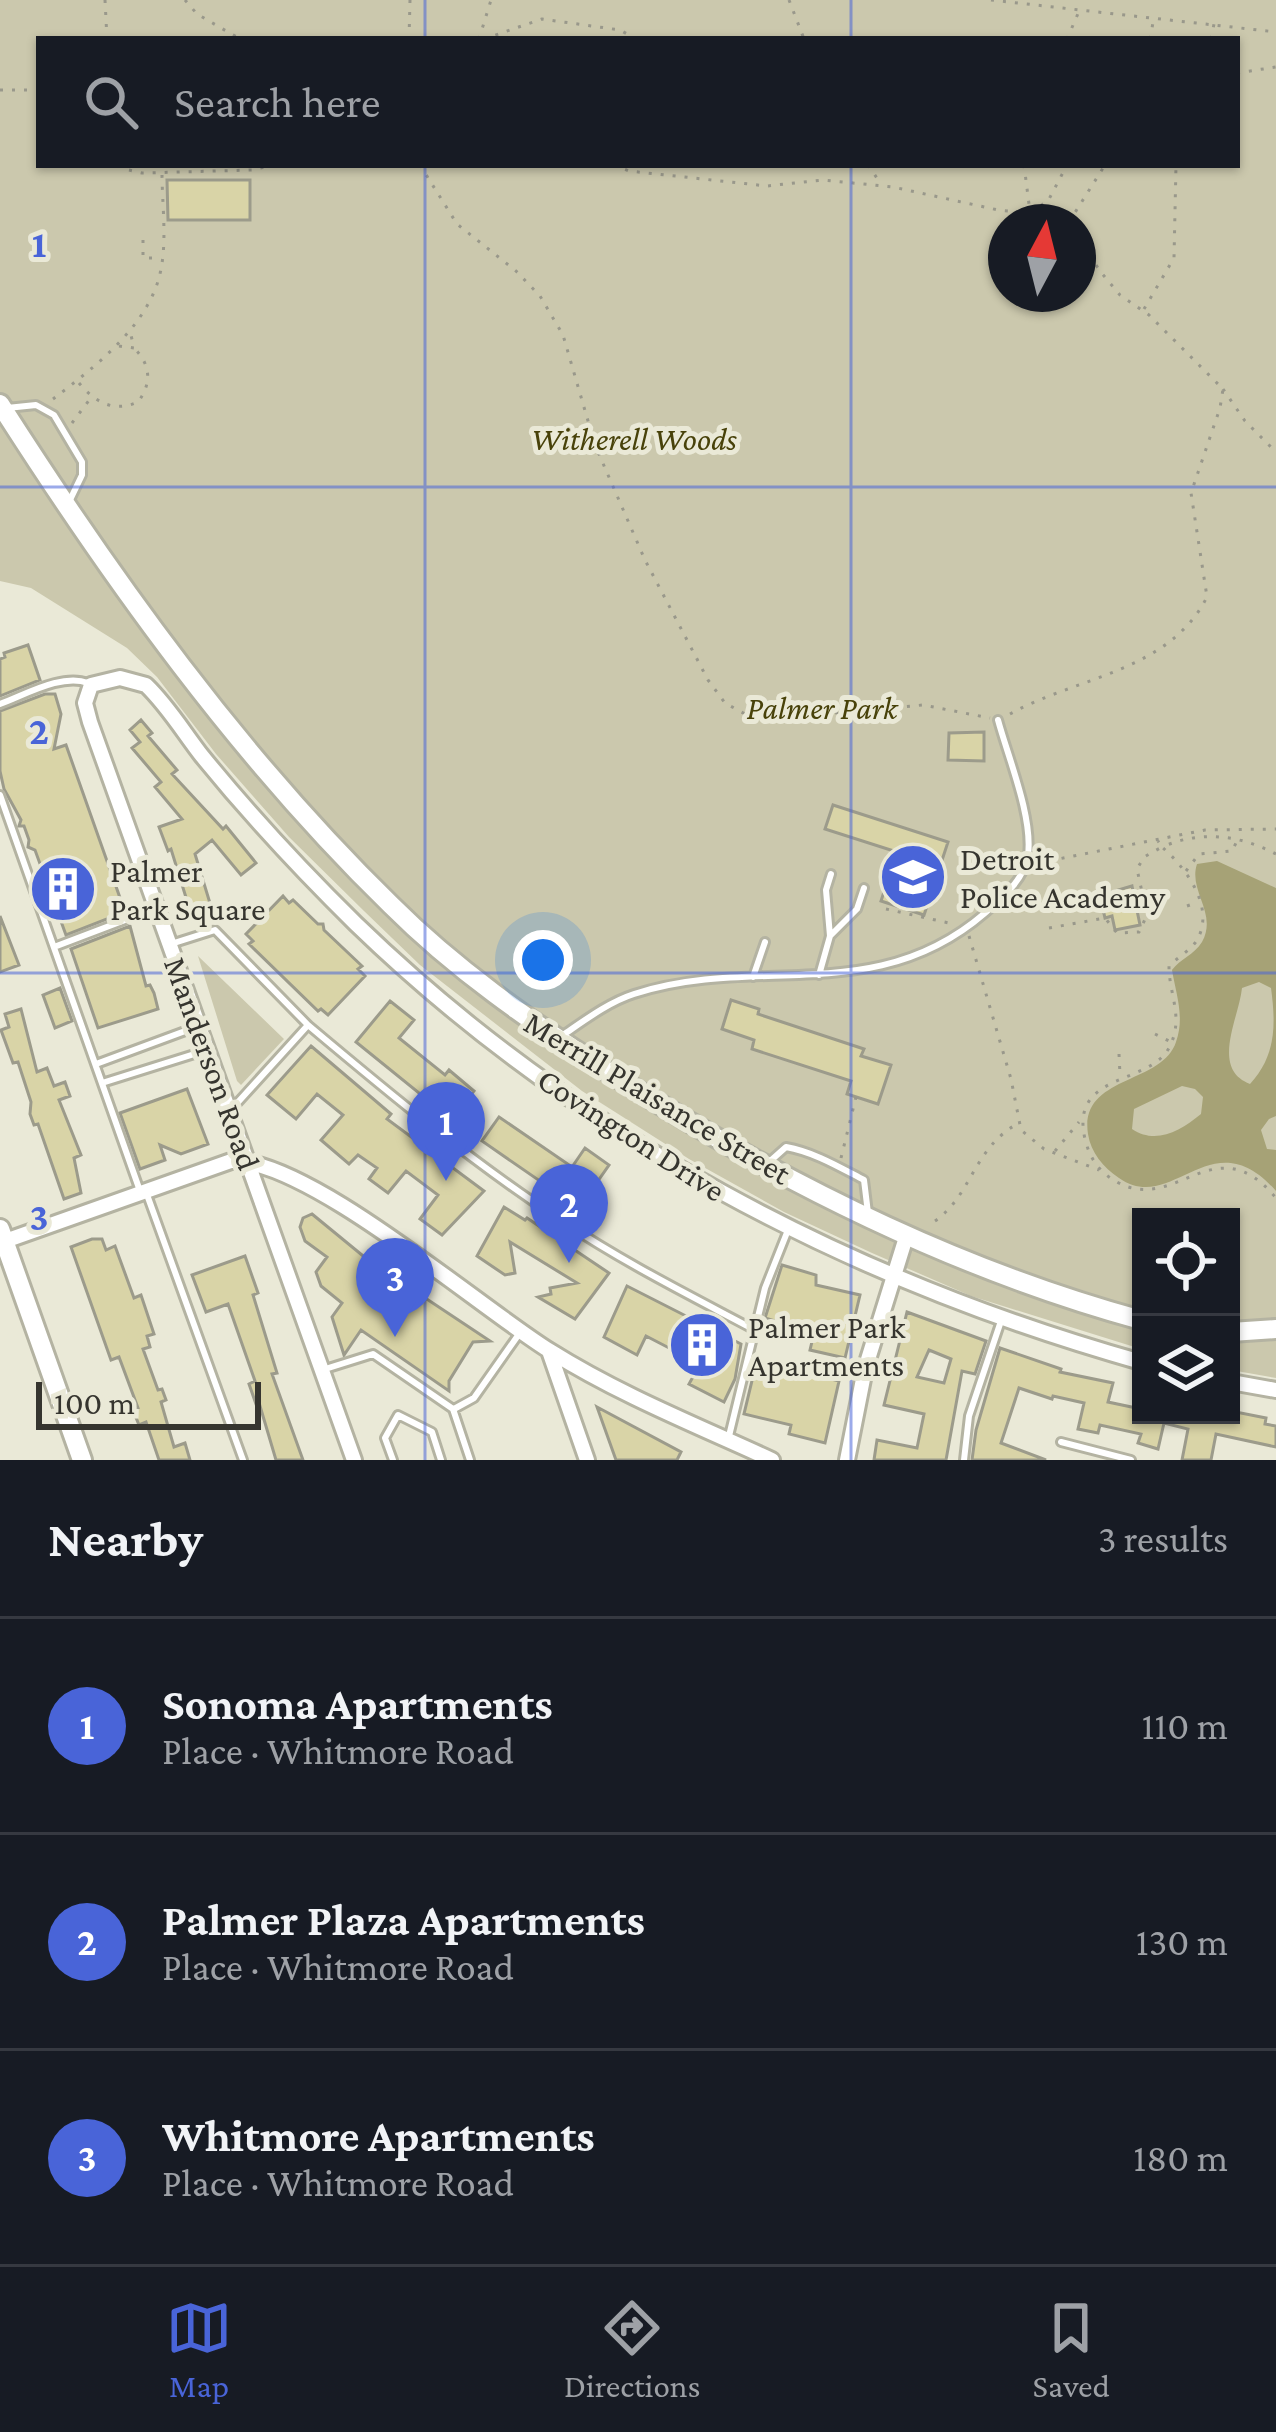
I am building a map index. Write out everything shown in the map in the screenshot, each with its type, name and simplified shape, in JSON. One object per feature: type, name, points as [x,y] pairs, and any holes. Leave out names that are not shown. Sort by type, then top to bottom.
[{"type":"street","name":"Merrill Plaisance Street","points":[[2,406],[172,650],[284,791],[435,946],[557,1039],[766,1166],[868,1217],[998,1272],[1132,1317]]},
{"type":"street","name":"Covington Drive","points":[[91,685],[130,678],[152,690],[215,772],[367,934],[453,1010],[639,1144],[789,1228],[893,1277],[1132,1359]]},
{"type":"street","name":"Manderson Road","points":[[91,685],[85,703],[90,722],[354,1460]]},
{"type":"street","points":[[82,1460],[2,1235],[144,1193],[231,1161],[248,1160],[328,1196],[549,1351],[623,1392],[772,1460]]},
{"type":"street","points":[[847,1460],[865,1369],[907,1234]]},
{"type":"street","points":[[1240,1331],[1276,1329]]},
{"type":"street","points":[[549,1351],[587,1460]]},
{"type":"street","points":[[1240,1384],[1276,1390]]},
{"type":"lane","points":[[2,406],[36,405],[54,416],[82,462],[82,475],[67,505]]},
{"type":"lane","points":[[0,704],[58,683],[80,679],[91,685]]},
{"type":"lane","points":[[557,1039],[633,994],[694,982],[878,969],[967,929],[1000,901],[1028,854],[1026,824],[998,721]]},
{"type":"lane","points":[[0,795],[243,1460]]},
{"type":"lane","points":[[819,975],[830,936],[826,890],[831,874]]},
{"type":"lane","points":[[830,936],[850,919],[864,889]]},
{"type":"lane","points":[[54,947],[158,908]]},
{"type":"lane","points":[[170,944],[215,930],[308,1025],[434,1131],[563,1222],[753,1329]]},
{"type":"lane","points":[[753,977],[764,942]]},
{"type":"lane","points":[[230,1112],[308,1025]]},
{"type":"lane","points":[[95,1065],[199,1026]]},
{"type":"lane","points":[[102,1083],[208,1050]]},
{"type":"lane","points":[[766,1166],[786,1148],[840,1168],[864,1180],[868,1217]]},
{"type":"lane","points":[[728,1440],[753,1329],[789,1228]]},
{"type":"lane","points":[[964,1460],[969,1416],[1002,1318]]},
{"type":"lane","points":[[453,1409],[473,1398],[521,1331]]},
{"type":"lane","points":[[322,1370],[373,1354],[453,1409],[470,1460]]},
{"type":"lane","points":[[393,1460],[385,1438],[398,1415],[432,1432],[441,1460]]},
{"type":"lane","points":[[1061,1442],[1131,1460]]},
{"type":"path","points":[[105,0],[107,36]]},
{"type":"path","points":[[185,0],[197,14],[235,36]]},
{"type":"path","points":[[409,36],[410,0]]},
{"type":"path","points":[[483,36],[491,0]]},
{"type":"path","points":[[789,0],[803,36]]},
{"type":"path","points":[[992,0],[1276,32]]},
{"type":"path","points":[[1068,36],[1081,9]]},
{"type":"path","points":[[1151,36],[1154,17]]},
{"type":"path","points":[[491,36],[542,19],[620,30],[631,36]]},
{"type":"path","points":[[1212,36],[1214,24]]},
{"type":"path","points":[[1240,74],[1276,68]]},
{"type":"path","points":[[0,90],[36,90]]},
{"type":"path","points":[[129,170],[261,168]]},
{"type":"path","points":[[422,168],[457,224],[540,296],[562,335],[596,445],[629,525],[708,680],[725,703],[756,720],[922,705],[998,721],[1030,703],[1158,651],[1182,632],[1207,597],[1191,493],[1223,389]]},
{"type":"path","points":[[622,168],[766,186],[823,180],[882,185],[988,208]]},
{"type":"path","points":[[870,168],[882,185]]},
{"type":"path","points":[[1024,168],[1029,204]]},
{"type":"path","points":[[1043,204],[1065,168]]},
{"type":"path","points":[[1080,204],[1103,168]]},
{"type":"path","points":[[1143,311],[1174,257],[1176,168]]},
{"type":"path","points":[[51,400],[115,345],[151,296],[162,258],[162,173]]},
{"type":"path","points":[[142,240],[143,258],[162,258]]},
{"type":"path","points":[[1096,262],[1109,283],[1223,389],[1245,421],[1276,452]]},
{"type":"path","points":[[77,381],[91,398],[114,407],[138,402],[145,392],[148,370],[134,348],[130,329]]},
{"type":"path","points":[[115,345],[134,348]]},
{"type":"path","points":[[72,423],[91,398]]},
{"type":"path","points":[[1024,865],[1205,830],[1276,829]]},
{"type":"path","points":[[1049,928],[1105,918],[1117,933],[1139,932],[1147,915],[1137,869],[1144,857],[1178,840],[1220,835],[1276,854]]},
{"type":"path","points":[[1053,1152],[1082,1118],[1090,1100],[1121,1077],[1165,1055],[1172,1042],[1178,1010],[1169,966],[1195,944],[1203,916],[1186,872],[1156,838]]},
{"type":"path","points":[[1186,872],[1199,854],[1232,851],[1239,838]]},
{"type":"path","points":[[1112,847],[1115,857]]},
{"type":"path","points":[[1187,906],[1200,902]]},
{"type":"path","points":[[886,909],[962,924],[967,929],[1011,1079],[1018,1123],[1027,1139],[1131,1189],[1143,1191],[1175,1183],[1206,1169],[1228,1169],[1258,1179],[1276,1198]]},
{"type":"path","points":[[1155,1034],[1172,1042]]},
{"type":"path","points":[[1119,1054],[1121,1077]]},
{"type":"path","points":[[840,1168],[856,1097]]},
{"type":"path","points":[[1082,1118],[1089,1152],[1099,1170]]},
{"type":"path","points":[[935,1221],[950,1210],[992,1141],[1018,1123]]},
{"type":"green space","name":"Palmer Park","points":[[0,0],[1276,0],[1276,1378],[1240,1372],[1240,1208],[1132,1208],[1132,1346],[971,1296],[784,1212],[689,1159],[582,1091],[420,965],[289,837],[157,677],[127,648],[31,588],[0,581]]},
{"type":"green space","points":[[198,956],[284,1039],[241,1085],[237,1081]]},
{"type":"shaded area","points":[[1217,861],[1276,888],[1276,1116],[1261,1130],[1267,1149],[1276,1150],[1276,1191],[1253,1171],[1232,1163],[1212,1164],[1157,1186],[1139,1186],[1108,1169],[1088,1134],[1096,1101],[1155,1066],[1176,1042],[1180,1015],[1172,970],[1199,946],[1206,931],[1196,884],[1197,864]],"holes":[[[1259,982],[1271,988],[1273,1027],[1265,1062],[1250,1084],[1231,1067],[1230,1042],[1242,988]],[[1182,1086],[1203,1097],[1201,1114],[1159,1136],[1132,1129],[1134,1109]]]},
{"type":"building","points":[[167,180],[250,180],[250,220],[168,220]]},
{"type":"building","points":[[28,645],[40,680],[0,696],[0,659]]},
{"type":"building","points":[[55,694],[61,714],[54,749],[66,745],[125,912],[66,935],[0,771],[0,711]]},
{"type":"building","points":[[141,720],[152,733],[148,736],[177,770],[172,774],[256,863],[241,875],[212,840],[195,854],[213,913],[193,920],[171,849],[168,851],[159,827],[182,819],[155,787],[161,782],[132,748],[140,742],[130,730]]},
{"type":"building","points":[[984,732],[984,761],[948,760],[949,733]]},
{"type":"building","name":"Detroit Police Academy","points":[[833,805],[948,842],[924,915],[881,901],[897,852],[825,829]]},
{"type":"building","points":[[1132,886],[1140,925],[1115,930],[1112,916],[1105,918],[1102,905],[1110,904],[1108,893]]},
{"type":"building","points":[[283,896],[323,924],[362,966],[358,969],[365,976],[328,1015],[318,1011],[249,944],[253,941],[246,934]]},
{"type":"building","points":[[0,916],[19,965],[0,972]]},
{"type":"building","points":[[130,926],[146,986],[150,985],[158,1009],[98,1028],[71,949]]},
{"type":"building","points":[[60,988],[72,1021],[55,1028],[43,995]]},
{"type":"building","points":[[731,1000],[759,1009],[758,1014],[864,1049],[861,1056],[891,1065],[878,1104],[847,1094],[851,1081],[752,1049],[754,1040],[722,1029]]},
{"type":"building","points":[[390,1001],[414,1020],[399,1038],[445,1075],[449,1070],[474,1091],[451,1119],[356,1042]]},
{"type":"building","points":[[21,1009],[37,1072],[47,1068],[54,1086],[65,1082],[70,1096],[59,1100],[81,1155],[74,1158],[81,1193],[64,1199],[38,1124],[34,1125],[30,1114],[31,1102],[18,1062],[13,1063],[1,1030],[9,1027],[5,1014]]},
{"type":"building","points":[[311,1046],[391,1114],[387,1119],[484,1191],[442,1235],[420,1219],[438,1195],[406,1171],[388,1193],[369,1179],[377,1168],[358,1155],[349,1164],[321,1140],[343,1115],[317,1094],[296,1119],[267,1095]]},
{"type":"building","points":[[187,1089],[208,1144],[181,1154],[160,1145],[165,1160],[140,1169],[120,1113]]},
{"type":"building","points":[[499,1117],[572,1167],[585,1148],[609,1165],[579,1208],[482,1141]]},
{"type":"building","points":[[504,1207],[609,1273],[575,1319],[538,1297],[551,1294],[550,1288],[577,1283],[510,1242],[515,1273],[505,1275],[477,1256]]},
{"type":"building","points":[[312,1214],[368,1260],[490,1341],[473,1342],[449,1381],[449,1391],[361,1330],[344,1355],[332,1317],[342,1303],[321,1286],[316,1272],[327,1257],[305,1241],[300,1227],[303,1218]]},
{"type":"building","points":[[102,1239],[106,1250],[115,1246],[134,1298],[141,1295],[154,1334],[147,1336],[150,1347],[143,1349],[166,1400],[161,1402],[174,1447],[185,1443],[190,1460],[159,1460],[146,1422],[139,1425],[133,1410],[138,1408],[119,1357],[111,1360],[71,1247]]},
{"type":"building","points":[[245,1256],[277,1373],[272,1374],[303,1460],[276,1460],[228,1304],[206,1312],[192,1275]]},
{"type":"building","points":[[782,1265],[816,1275],[816,1285],[860,1295],[845,1358],[810,1350],[814,1333],[765,1318]]},
{"type":"building","name":"Palmer Park Apartments","points":[[627,1286],[741,1344],[735,1379],[724,1402],[689,1384],[700,1364],[646,1336],[637,1355],[604,1337]]},
{"type":"building","points":[[907,1312],[986,1341],[975,1374],[962,1371],[946,1460],[874,1460],[877,1440],[917,1448],[924,1414],[884,1405]],"holes":[[[929,1350],[951,1359],[944,1383],[917,1377]]]},
{"type":"building","points":[[1000,1348],[1060,1372],[1113,1383],[1108,1402],[1132,1407],[1132,1424],[1164,1424],[1158,1449],[1138,1443],[1141,1434],[1100,1425],[1098,1433],[1078,1429],[1084,1403],[1019,1388],[1001,1443],[1046,1460],[972,1460]]},
{"type":"building","points":[[757,1360],[839,1381],[825,1443],[789,1434],[791,1425],[744,1414]]},
{"type":"building","points":[[597,1407],[681,1452],[677,1460],[616,1460]]},
{"type":"building","points":[[1240,1413],[1266,1418],[1265,1424],[1276,1426],[1276,1447],[1216,1434],[1211,1460],[1182,1460],[1188,1429],[1168,1424],[1240,1424]]},
{"type":"place","name":"Detroit Police Academy","points":[[913,877]]},
{"type":"place","name":"Palmer Park Square","points":[[63,889]]},
{"type":"place","name":"Sonoma Apartments","points":[[446,1181]]},
{"type":"place","name":"Palmer Plaza Apartments","points":[[569,1263]]},
{"type":"place","name":"Whitmore Apartments","points":[[395,1337]]},
{"type":"place","name":"Palmer Park Apartments","points":[[702,1345]]},
{"type":"park label","name":"Witherell Woods","points":[[634,438]]}]
